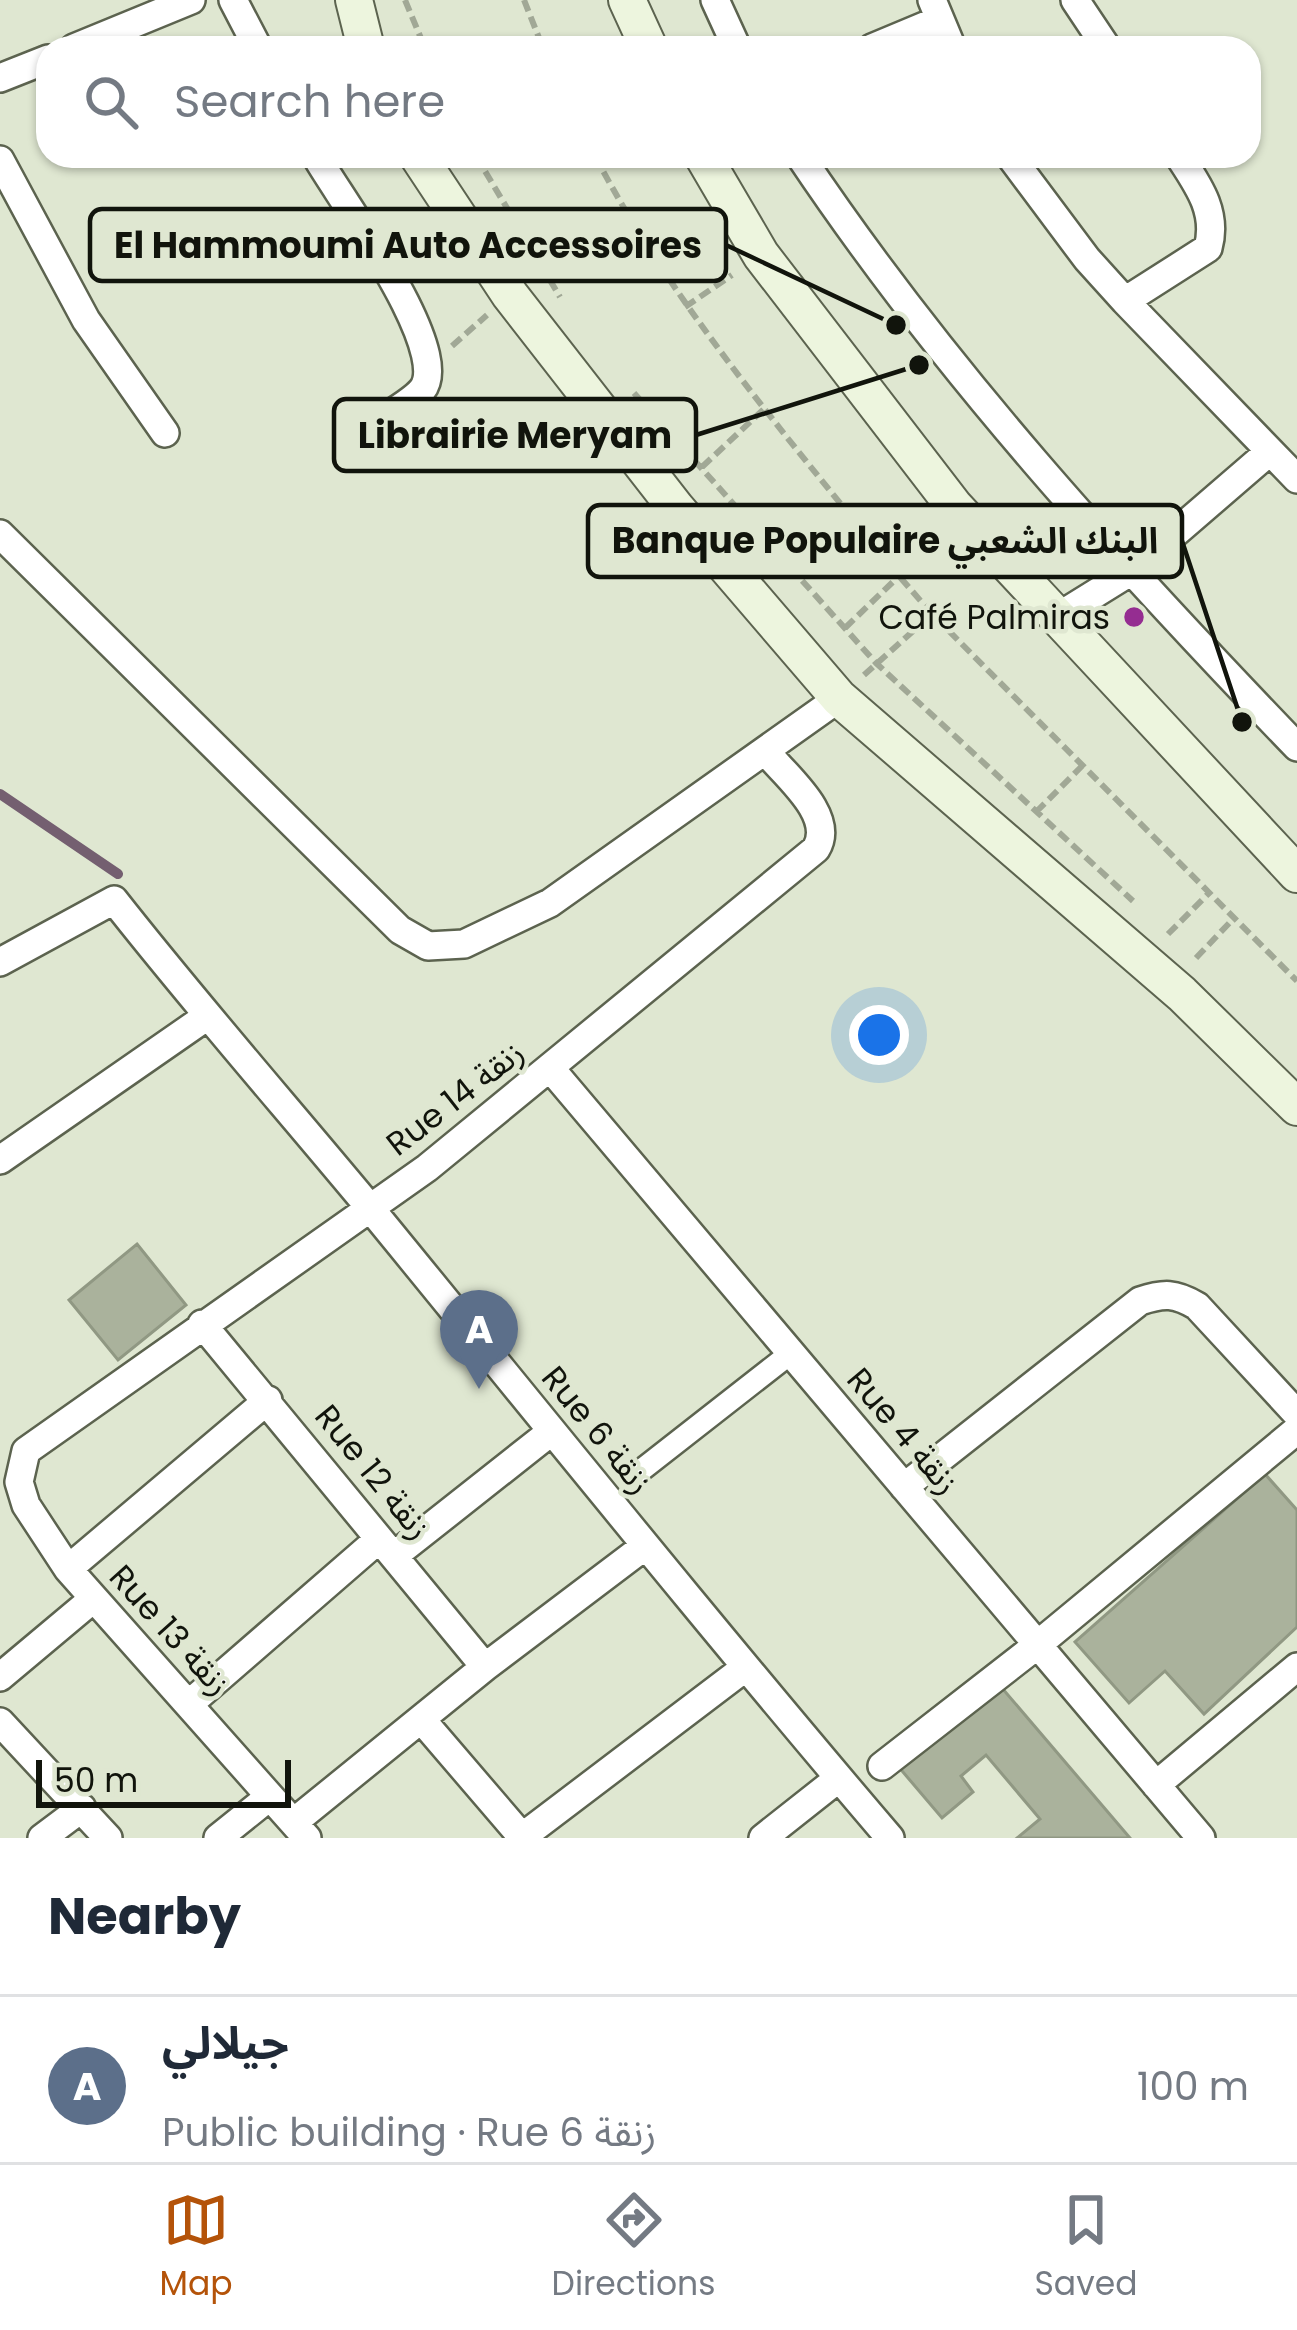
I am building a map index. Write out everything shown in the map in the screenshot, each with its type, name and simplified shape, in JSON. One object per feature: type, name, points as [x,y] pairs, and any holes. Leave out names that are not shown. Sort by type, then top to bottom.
[{"type":"main road","points":[[354,0],[363,36]]},
{"type":"main road","points":[[627,0],[644,36]]},
{"type":"main road","points":[[426,168],[511,295],[676,508],[839,698],[1182,994],[1297,1106]]},
{"type":"main road","points":[[710,168],[761,255],[954,506],[1297,874]]},
{"type":"street","points":[[103,36],[190,0]]},
{"type":"street","points":[[233,0],[252,36]]},
{"type":"street","points":[[715,0],[732,36]]},
{"type":"street","points":[[1075,0],[1099,36]]},
{"type":"street","points":[[892,36],[935,10]]},
{"type":"street","points":[[0,79],[36,64]]},
{"type":"street","points":[[0,160],[86,320],[165,433]]},
{"type":"street","points":[[323,168],[398,290],[420,332],[430,365],[423,389],[375,424]]},
{"type":"street","points":[[809,168],[941,352],[1130,572],[1297,747]]},
{"type":"street","points":[[1019,168],[1125,302],[1297,479]]},
{"type":"street","points":[[1125,302],[1208,248],[1213,230],[1210,214],[1187,168]]},
{"type":"street","points":[[1060,616],[1130,572],[1269,452]]},
{"type":"street","points":[[0,534],[400,930],[428,946],[464,944],[550,903],[839,698]]},
{"type":"street","name":"Rue 14 زنقة","points":[[26,1450],[370,1208],[551,1070],[816,849],[821,826],[815,810],[766,752]]},
{"type":"street","name":"Rue 6 زنقة","points":[[0,962],[114,900],[206,1017],[370,1208],[890,1838]]},
{"type":"street","points":[[0,1160],[206,1017]]},
{"type":"street","name":"Rue 4 زنقة","points":[[551,1070],[1201,1838]]},
{"type":"street","points":[[904,1487],[1141,1301],[1159,1294],[1178,1294],[1196,1306],[1297,1414]]},
{"type":"street","name":"Rue 12 زنقة","points":[[202,1324],[485,1667]]},
{"type":"street","points":[[635,1475],[790,1353]]},
{"type":"street","points":[[68,1569],[268,1400]]},
{"type":"street","points":[[882,1766],[1036,1646],[1297,1430]]},
{"type":"street","points":[[189,1705],[387,1547],[552,1431]]},
{"type":"street","name":"Rue 13 زنقة","points":[[26,1450],[19,1482],[26,1505],[68,1569],[301,1830]]},
{"type":"street","points":[[301,1830],[422,1719],[645,1546]]},
{"type":"street","points":[[0,1676],[93,1599]]},
{"type":"street","points":[[422,1719],[523,1838],[746,1667]]},
{"type":"street","points":[[1156,1785],[1297,1667]]},
{"type":"street","points":[[0,1722],[108,1838]]},
{"type":"street","points":[[763,1838],[838,1778]]},
{"type":"street","points":[[218,1838],[269,1797]]},
{"type":"street","points":[[42,1838],[82,1808]]},
{"type":"path","points":[[405,0],[420,36]]},
{"type":"path","points":[[524,0],[538,36]]},
{"type":"path","points":[[483,168],[544,275],[570,310]]},
{"type":"path","points":[[601,168],[685,307],[899,576],[1297,981]]},
{"type":"path","points":[[685,307],[761,255]]},
{"type":"path","points":[[623,380],[876,663],[1135,903]]},
{"type":"path","points":[[701,468],[765,408]]},
{"type":"path","points":[[844,629],[899,576]]},
{"type":"path","points":[[839,698],[932,614]]},
{"type":"path","points":[[1036,812],[1082,766]]},
{"type":"path","points":[[1210,892],[1168,934],[1196,958],[1235,917]]},
{"type":"building","points":[[137,1244],[186,1305],[118,1360],[69,1300]]},
{"type":"building","points":[[1265,1474],[1297,1510],[1297,1627],[1204,1714],[1165,1671],[1129,1703],[1075,1642]]},
{"type":"building","points":[[996,1681],[1130,1838],[1017,1838],[1040,1819],[986,1755],[961,1776],[973,1792],[942,1818],[897,1765]]},
{"type":"waterway","points":[[0,794],[118,874]]},
{"type":"place","name":"El Hammoumi Auto Accessoires","points":[[896,325]]},
{"type":"place","name":"Librairie Meryam","points":[[919,365]]},
{"type":"place","name":"Café Palmiras","points":[[1134,617]]},
{"type":"place","name":"Banque Populaire البنك الشعبي","points":[[1242,722]]},
{"type":"place","name":"جيلالي","points":[[479,1389]]}]
